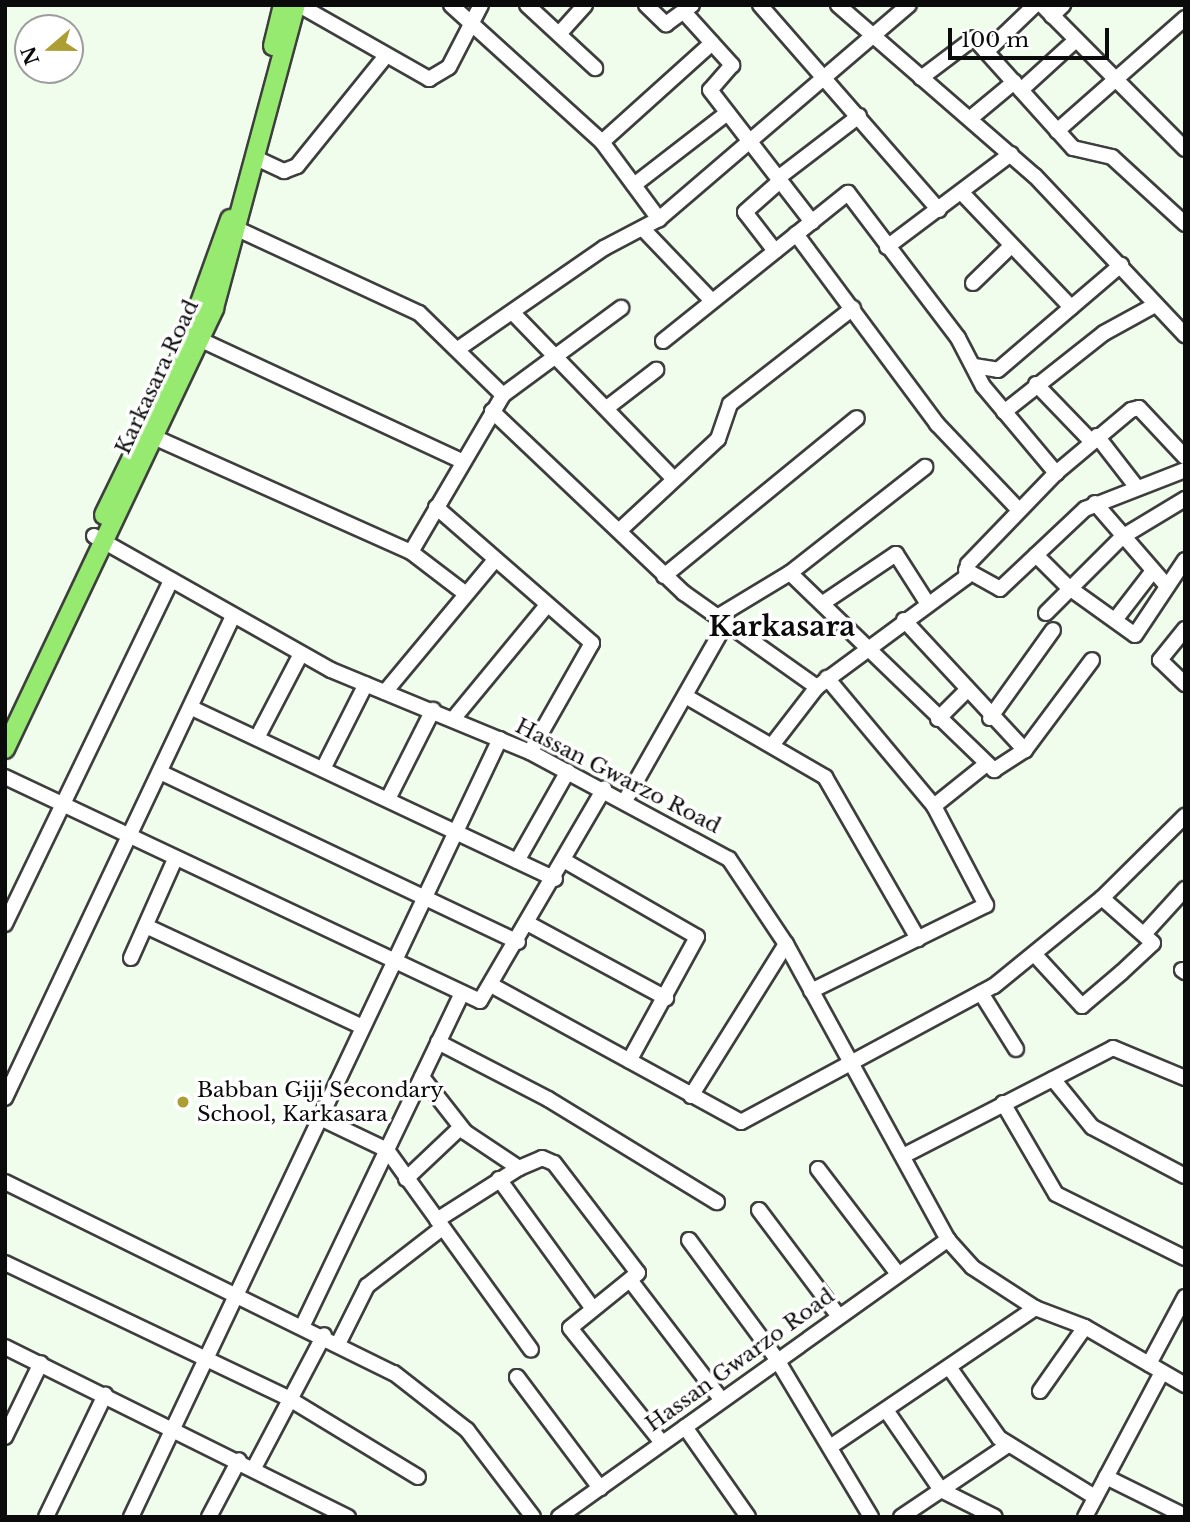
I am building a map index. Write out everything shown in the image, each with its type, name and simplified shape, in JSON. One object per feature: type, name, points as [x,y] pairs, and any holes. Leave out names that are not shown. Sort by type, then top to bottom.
[{"type":"main road","name":"Karkasara Road","points":[[5,721],[99,539],[156,438],[201,340],[234,227],[283,5]]},
{"type":"main road","name":"Karkasara Road","points":[[5,749],[179,361],[234,227],[258,159],[297,5]]},
{"type":"street","points":[[297,5],[385,57],[429,79],[449,67],[481,5]]},
{"type":"street","points":[[451,5],[472,21],[602,142],[659,219]]},
{"type":"street","points":[[527,5],[595,68]]},
{"type":"street","points":[[559,34],[584,5]]},
{"type":"street","points":[[646,5],[667,24],[688,8],[712,43],[733,67],[710,87],[727,113],[812,222]]},
{"type":"street","points":[[760,5],[939,210]]},
{"type":"street","points":[[838,5],[921,78],[972,117],[1011,154],[1121,265],[1185,335]]},
{"type":"street","points":[[986,52],[1035,5]]},
{"type":"street","points":[[1063,5],[1047,11],[1184,146]]},
{"type":"street","points":[[458,349],[604,248],[643,230],[659,219],[875,39],[906,6]]},
{"type":"street","points":[[1058,131],[1185,18]]},
{"type":"street","points":[[921,78],[969,37],[1079,152],[1112,157],[1185,224]]},
{"type":"street","points":[[972,117],[1076,40]]},
{"type":"street","points":[[602,142],[712,43]]},
{"type":"street","points":[[258,159],[284,171],[297,166],[385,57]]},
{"type":"street","points":[[634,185],[727,113]]},
{"type":"street","points":[[775,251],[745,210],[859,116]]},
{"type":"street","points":[[887,247],[1011,154]]},
{"type":"street","points":[[663,341],[848,193],[974,366],[1004,412],[1056,472]]},
{"type":"street","points":[[962,193],[1071,307]]},
{"type":"street","points":[[234,227],[419,313],[503,396]]},
{"type":"street","points":[[643,230],[712,301]]},
{"type":"street","points":[[796,234],[937,424],[1019,510]]},
{"type":"street","points":[[973,283],[1011,246]]},
{"type":"street","points":[[974,366],[998,370],[1121,265]]},
{"type":"street","points":[[1004,412],[1104,332],[1155,305]]},
{"type":"street","points":[[411,552],[462,461],[503,396],[621,308]]},
{"type":"street","points":[[620,530],[718,439],[719,423],[730,404],[853,308]]},
{"type":"street","points":[[513,313],[608,407],[674,479]]},
{"type":"street","points":[[201,340],[462,461]]},
{"type":"street","points":[[608,407],[656,370]]},
{"type":"street","points":[[1036,384],[1094,438],[1135,485]]},
{"type":"street","points":[[773,744],[822,682],[868,645],[962,578],[1019,510],[1094,438],[1139,408],[1185,457]]},
{"type":"street","points":[[492,411],[620,530],[664,576],[722,620],[822,682],[934,806],[986,905],[811,991]]},
{"type":"street","points":[[664,576],[857,418]]},
{"type":"street","points":[[156,438],[411,552],[466,594]]},
{"type":"street","points":[[626,799],[687,697],[722,620],[790,573],[925,467]]},
{"type":"street","points":[[962,578],[996,590],[1095,503],[1135,485],[1163,482],[1185,470]]},
{"type":"street","points":[[1046,613],[1068,587],[1122,537],[1185,499]]},
{"type":"street","points":[[1095,503],[1152,572],[1167,586]]},
{"type":"street","points":[[436,508],[593,648],[530,752]]},
{"type":"street","name":"Hassan Gwarzo Road","points":[[99,539],[301,654],[530,752],[626,799],[729,859],[786,944],[852,1059],[948,1240],[972,1267],[1035,1308],[1085,1327],[1185,1385]]},
{"type":"street","points":[[823,603],[896,554],[928,604]]},
{"type":"street","points":[[1036,555],[1068,587],[1138,635],[1185,560]]},
{"type":"street","points":[[385,692],[495,560]]},
{"type":"street","points":[[1115,620],[1152,572]]},
{"type":"street","points":[[790,573],[868,645],[984,766]]},
{"type":"street","points":[[5,924],[170,580]]},
{"type":"street","points":[[454,718],[547,605]]},
{"type":"street","points":[[5,1098],[129,834],[194,709],[233,617]]},
{"type":"street","points":[[904,621],[990,718],[1025,750]]},
{"type":"street","points":[[1185,629],[1160,660],[1185,684]]},
{"type":"street","points":[[990,718],[1052,631]]},
{"type":"street","points":[[257,738],[301,654]]},
{"type":"street","points":[[934,806],[984,766],[1004,767],[1025,750],[1092,660]]},
{"type":"street","points":[[323,769],[366,684]]},
{"type":"street","points":[[938,719],[965,691]]},
{"type":"street","points":[[687,697],[773,744],[825,777],[918,939]]},
{"type":"street","points":[[194,709],[555,879]]},
{"type":"street","points":[[388,799],[433,710]]},
{"type":"street","points":[[131,1517],[320,1118],[360,1026],[500,738]]},
{"type":"street","points":[[517,861],[568,771]]},
{"type":"street","points":[[162,773],[518,942]]},
{"type":"street","points":[[5,777],[480,1001],[529,924],[604,789]]},
{"type":"street","points":[[492,986],[741,1122],[852,1059],[981,993],[1036,956],[1101,898],[1185,816]]},
{"type":"street","points":[[131,958],[175,859]]},
{"type":"street","points":[[565,861],[695,934],[666,998],[629,1061]]},
{"type":"street","points":[[1144,934],[1185,889]]},
{"type":"street","points":[[1036,956],[1083,1006],[1153,944],[1101,898]]},
{"type":"street","points":[[529,924],[666,998]]},
{"type":"street","points":[[146,926],[360,1026]]},
{"type":"street","points":[[691,1096],[786,944]]},
{"type":"street","points":[[303,1325],[462,993]]},
{"type":"street","points":[[981,993],[1016,1049]]},
{"type":"street","points":[[438,1042],[548,1099],[717,1202]]},
{"type":"street","points":[[903,1156],[1117,1047],[1185,1078]]},
{"type":"street","points":[[422,1077],[460,1128],[519,1168]]},
{"type":"street","points":[[1053,1079],[1092,1127],[1185,1176]]},
{"type":"street","points":[[1003,1103],[1056,1194],[1185,1258]]},
{"type":"street","points":[[320,1118],[387,1150],[531,1350]]},
{"type":"street","points":[[406,1179],[460,1128]]},
{"type":"street","points":[[339,1342],[367,1286],[440,1224],[499,1179],[542,1158],[554,1163],[637,1270],[630,1280],[570,1328],[662,1443]]},
{"type":"street","points":[[818,1168],[898,1273]]},
{"type":"street","points":[[499,1179],[593,1309]]},
{"type":"street","points":[[5,1182],[339,1342],[394,1373],[457,1421],[533,1517]]},
{"type":"street","points":[[759,1210],[837,1314]]},
{"type":"street","points":[[689,1240],[776,1358],[871,1517]]},
{"type":"street","name":"Hassan Gwarzo Road","points":[[561,1516],[837,1314],[948,1240]]},
{"type":"street","points":[[5,1264],[288,1398],[418,1477]]},
{"type":"street","points":[[630,1280],[721,1399]]},
{"type":"street","points":[[1149,1364],[1185,1297]]},
{"type":"street","points":[[830,1447],[1035,1308]]},
{"type":"street","points":[[1040,1391],[1085,1327]]},
{"type":"street","points":[[254,1468],[288,1398],[324,1335]]},
{"type":"street","points":[[5,1347],[173,1425],[348,1517]]},
{"type":"street","points":[[5,1437],[41,1363]]},
{"type":"street","points":[[949,1367],[988,1427],[1008,1445],[1095,1497]]},
{"type":"street","points":[[1085,1517],[1162,1372]]},
{"type":"street","points":[[517,1377],[600,1488]]},
{"type":"street","points":[[46,1517],[105,1395]]},
{"type":"street","points":[[886,1410],[941,1490],[995,1517]]},
{"type":"street","points":[[685,1427],[748,1517]]},
{"type":"street","points":[[901,1517],[1008,1445]]},
{"type":"street","points":[[209,1517],[239,1460]]},
{"type":"street","points":[[1106,1477],[1185,1516]]},
{"type":"place","name":"Babban Giji Secondary School, Karkasara","points":[[183,1102]]},
{"type":"district","name":"Karkasara","points":[[782,627]]}]
